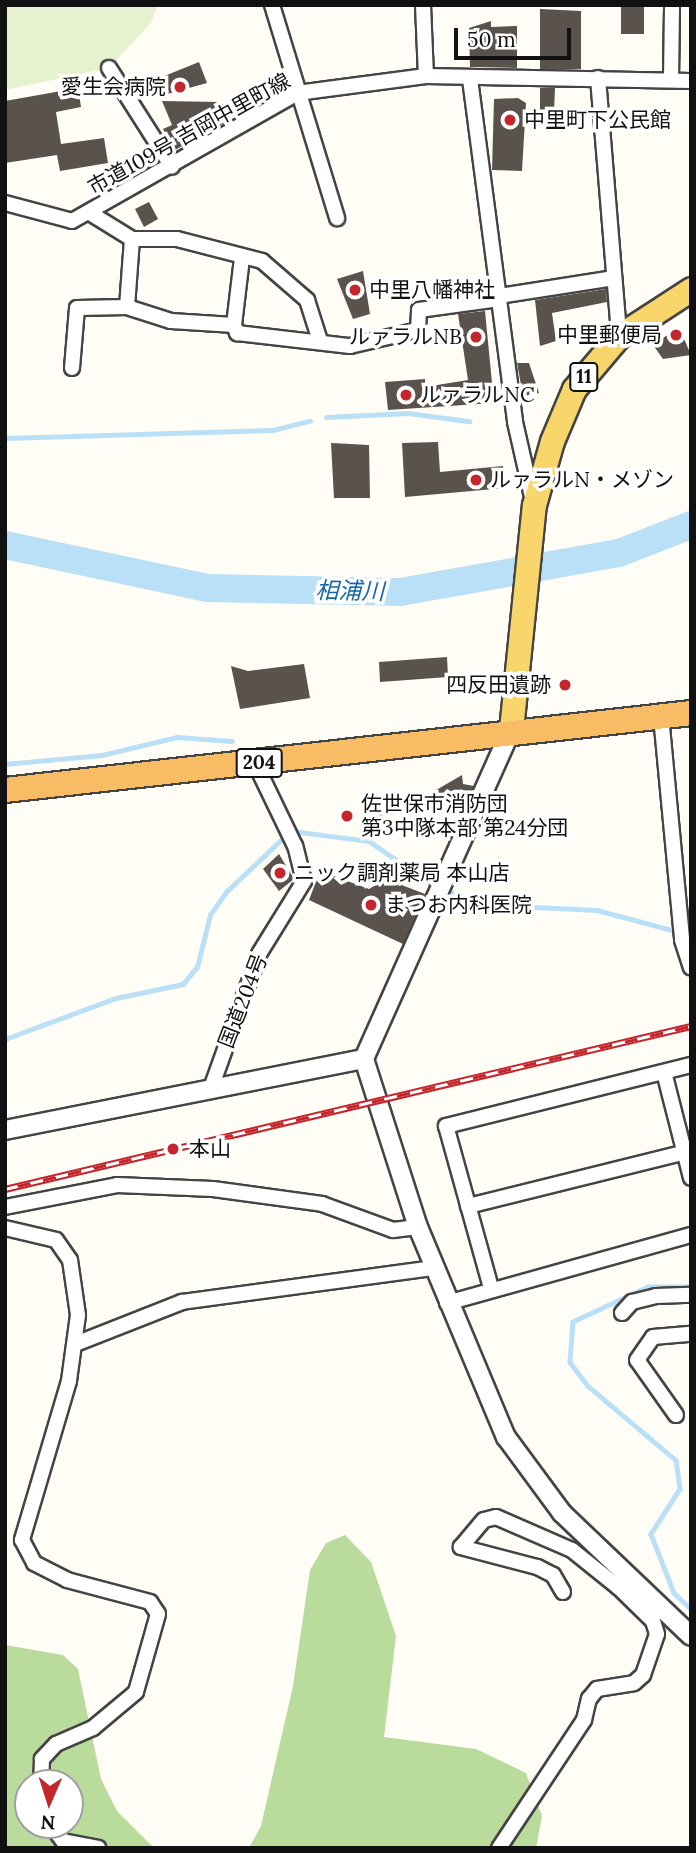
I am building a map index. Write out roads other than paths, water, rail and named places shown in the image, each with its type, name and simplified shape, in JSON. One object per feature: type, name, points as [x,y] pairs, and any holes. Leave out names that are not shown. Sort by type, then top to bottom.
[{"type":"highway","name":"204","points":[[5,790],[255,763],[511,730],[691,713]]},
{"type":"main road","name":"11","points":[[511,730],[521,653],[534,505],[574,390],[619,336],[691,289]]},
{"type":"street","points":[[272,5],[337,218]]},
{"type":"street","points":[[423,5],[426,76]]},
{"type":"street","points":[[671,5],[671,80]]},
{"type":"street","points":[[109,68],[172,167]]},
{"type":"street","name":"市道109号 吉岡中里町線","points":[[5,203],[72,221],[172,167],[297,93],[426,76],[470,79],[598,78],[691,81]]},
{"type":"street","points":[[598,78],[619,336]]},
{"type":"street","points":[[470,79],[515,422],[534,505]]},
{"type":"street","points":[[90,213],[132,239],[177,239],[242,258],[262,261],[307,300],[320,341]]},
{"type":"street","points":[[127,307],[132,239]]},
{"type":"street","points":[[242,258],[234,325],[237,333],[350,345],[418,330],[419,310],[614,278]]},
{"type":"street","points":[[72,368],[77,308],[127,307],[171,321],[234,325]]},
{"type":"street","points":[[661,716],[686,915],[681,940],[691,968]]},
{"type":"street","points":[[499,1848],[584,1720],[589,1699],[597,1689],[634,1683],[643,1675],[657,1634],[653,1622],[623,1582],[562,1513],[506,1437],[433,1268],[364,1059],[511,730]]},
{"type":"street","name":"国道204号","points":[[209,1091],[259,954],[304,881],[295,846],[284,830],[255,763]]},
{"type":"street","points":[[5,1130],[364,1059]]},
{"type":"street","points":[[491,1288],[446,1126],[691,1065]]},
{"type":"street","points":[[664,1072],[688,1152],[691,1178]]},
{"type":"street","points":[[468,1206],[688,1152]]},
{"type":"street","points":[[5,1207],[117,1185],[213,1189],[322,1204],[394,1230],[418,1227]]},
{"type":"street","points":[[5,1227],[56,1240],[70,1260],[78,1343],[22,1540],[34,1563],[67,1580],[150,1602],[158,1614],[136,1692],[93,1728],[56,1744],[42,1759],[42,1769]]},
{"type":"street","points":[[447,1303],[491,1288],[691,1235]]},
{"type":"street","points":[[78,1343],[183,1302],[433,1268]]},
{"type":"street","points":[[622,1313],[632,1302],[656,1296],[691,1295]]},
{"type":"street","points":[[676,1415],[637,1360],[653,1337],[691,1335]]},
{"type":"street","points":[[563,1591],[537,1567],[461,1547],[484,1520],[496,1517],[572,1550],[623,1582],[691,1636]]},
{"type":"street","points":[[62,1839],[98,1848]]},
{"type":"waterway","points":[[326,417],[408,413],[469,421]]},
{"type":"waterway","points":[[5,438],[273,430],[310,421]]},
{"type":"waterway","name":"相浦川","points":[[5,545],[207,588],[400,592],[619,553],[691,525]]},
{"type":"waterway","points":[[5,764],[102,755],[177,737],[232,741]]},
{"type":"waterway","points":[[292,831],[369,841],[436,887]]},
{"type":"waterway","points":[[5,1039],[116,998],[183,984],[197,967],[210,915],[226,892],[285,836]]},
{"type":"waterway","points":[[444,890],[490,905],[597,910],[691,935]]},
{"type":"waterway","points":[[691,1287],[648,1287],[573,1322],[570,1362],[588,1386],[676,1460],[680,1489],[651,1534],[674,1593],[691,1609]]},
{"type":"railway","points":[[5,1189],[691,1026]]},
{"type":"place","name":"愛生会病院","points":[[180,87]]},
{"type":"place","name":"中里町下公民館","points":[[510,120]]},
{"type":"place","name":"中里八幡神社","points":[[355,290]]},
{"type":"place","name":"中里郵便局","points":[[676,335]]},
{"type":"place","name":"ルァラルNB","points":[[476,337]]},
{"type":"place","name":"ルァラルNC","points":[[406,395]]},
{"type":"place","name":"ルァラルN・メゾン","points":[[476,480]]},
{"type":"place","name":"四反田遺跡","points":[[565,685]]},
{"type":"place","name":"佐世保市消防団 第3中隊本部 第24分団","points":[[347,816]]},
{"type":"place","name":"ニック調剤薬局 本山店","points":[[280,873]]},
{"type":"place","name":"まつお内科医院","points":[[371,905]]},
{"type":"place","name":"本山","points":[[173,1149]]}]
